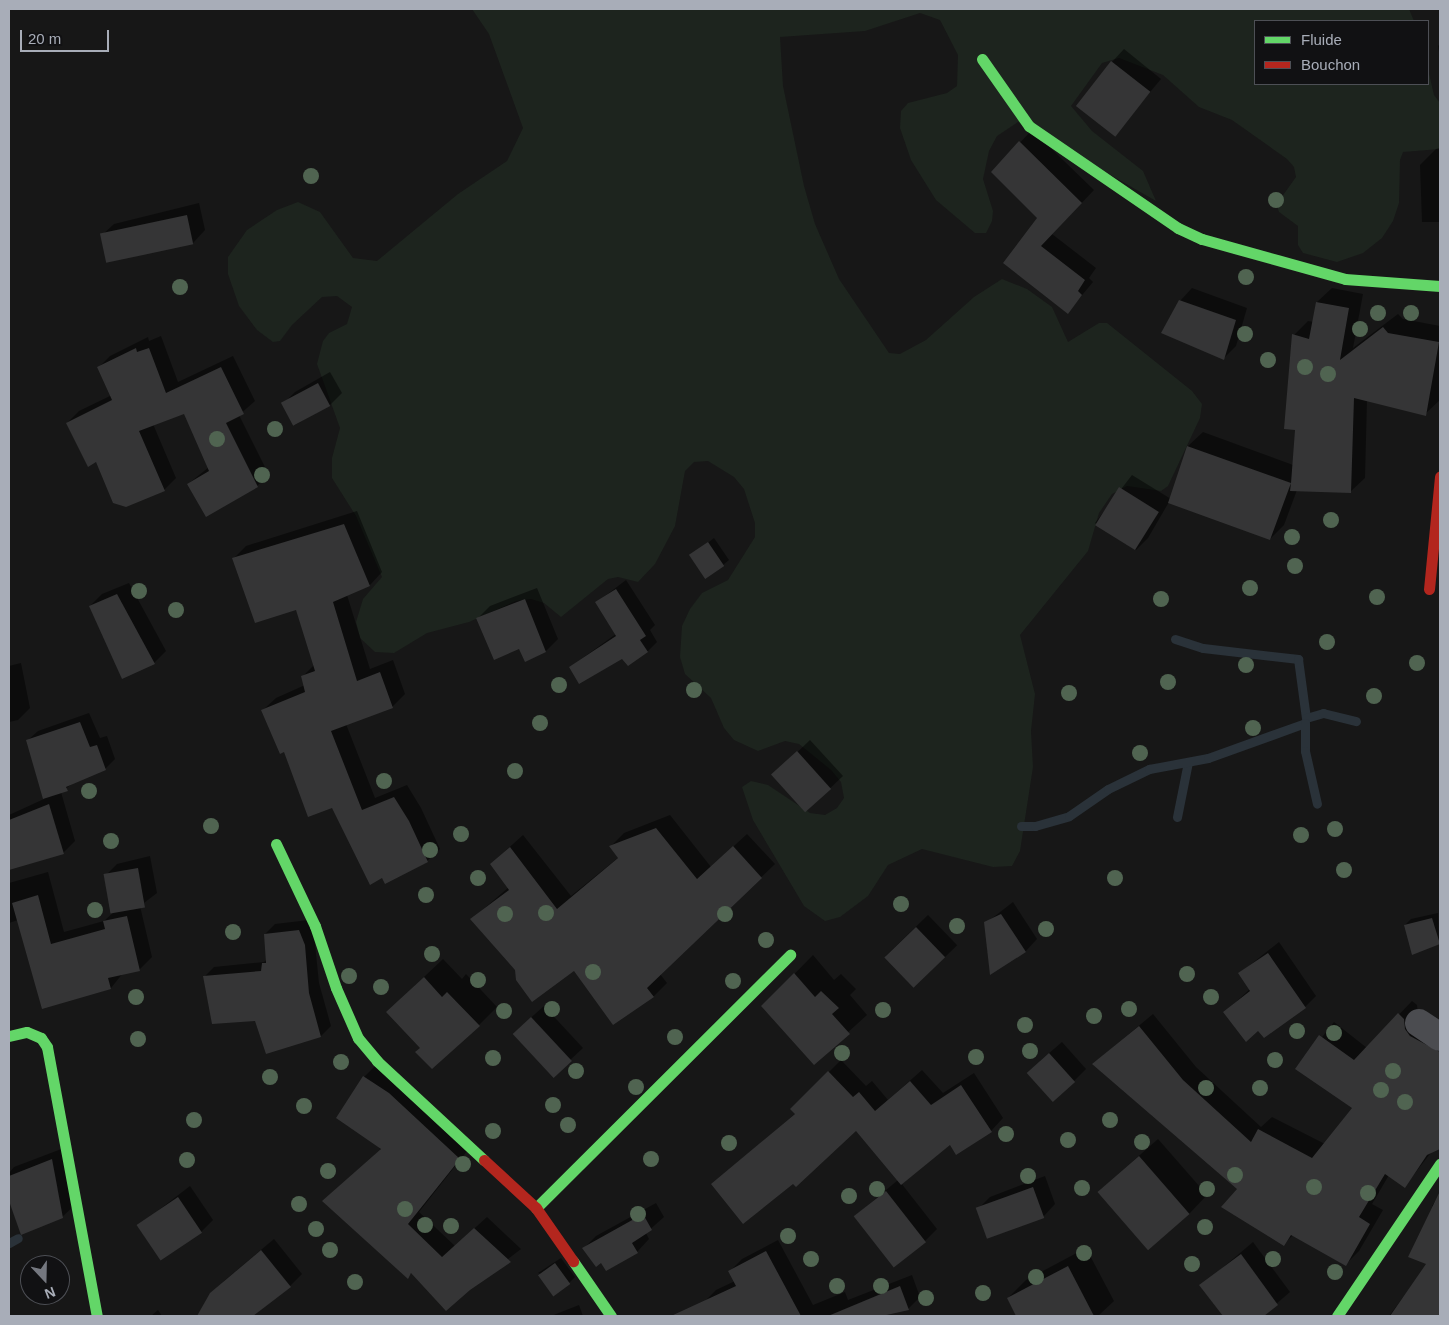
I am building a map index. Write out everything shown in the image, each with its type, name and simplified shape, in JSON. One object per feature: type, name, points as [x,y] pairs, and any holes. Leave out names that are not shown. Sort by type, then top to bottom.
[{"type":"street","points":[[982,60],[1015,110],[1030,126],[1178,228],[1202,239],[1345,279],[1440,286]]},
{"type":"street","points":[[1429,589],[1440,476]]},
{"type":"street","points":[[276,844],[315,926],[336,988],[358,1038],[377,1061],[536,1208],[611,1316]]},
{"type":"street","points":[[536,1208],[790,955]]},
{"type":"street","points":[[9,1036],[27,1032],[41,1038],[48,1047],[97,1316]]},
{"type":"street","points":[[1337,1316],[1440,1164]]},
{"type":"shaded area","points":[[472,9],[1409,9],[1414,20],[1254,20],[1254,85],[1429,85],[1429,73],[1434,95],[1440,103],[1440,149],[1403,152],[1400,160],[1399,203],[1393,221],[1382,238],[1363,253],[1337,262],[1303,253],[1298,245],[1298,226],[1279,212],[1277,206],[1296,177],[1294,167],[1287,159],[1232,120],[1199,107],[1163,75],[1119,58],[1102,63],[1071,106],[1092,131],[1143,171],[1156,201],[1018,122],[997,136],[989,151],[983,179],[993,211],[992,221],[986,233],[975,233],[936,200],[911,160],[900,128],[901,111],[908,103],[947,93],[957,86],[958,55],[940,20],[920,13],[865,31],[780,37],[783,86],[804,186],[815,224],[839,279],[889,353],[900,354],[926,340],[974,297],[1002,279],[1027,289],[1052,307],[1068,342],[1099,323],[1107,323],[1192,391],[1202,404],[1200,418],[1168,486],[1161,491],[1127,486],[1112,494],[1099,513],[1088,551],[1020,635],[1035,694],[1031,731],[1033,767],[1020,851],[1012,866],[993,867],[922,849],[888,865],[868,896],[840,917],[825,921],[804,906],[753,820],[742,787],[751,781],[768,785],[810,813],[825,815],[837,808],[844,798],[841,782],[831,770],[799,744],[785,741],[758,751],[734,740],[724,728],[711,698],[685,674],[680,657],[682,626],[690,609],[702,593],[728,580],[755,537],[755,523],[744,489],[734,477],[708,461],[694,462],[685,471],[675,526],[655,564],[638,582],[618,577],[608,579],[561,617],[544,603],[531,599],[516,601],[469,622],[427,633],[394,653],[375,652],[360,638],[356,622],[363,599],[382,577],[356,516],[332,478],[332,458],[340,428],[317,364],[323,341],[329,333],[347,324],[352,307],[337,296],[322,297],[292,325],[280,341],[273,342],[257,330],[239,306],[228,274],[228,257],[247,230],[277,210],[298,202],[320,212],[353,258],[377,261],[458,194],[507,161],[523,128],[489,34]]},
{"type":"building","points":[[1111,61],[1150,92],[1115,137],[1076,106]]},
{"type":"building","points":[[1019,141],[1082,203],[1041,246],[1085,280],[1078,291],[1082,295],[1068,314],[1003,263],[1037,218],[991,172]]},
{"type":"building","points":[[187,215],[193,244],[106,263],[100,234]]},
{"type":"building","points":[[1179,300],[1236,320],[1224,360],[1161,333]]},
{"type":"building","points":[[1316,302],[1349,308],[1340,360],[1383,327],[1388,333],[1439,342],[1426,416],[1354,398],[1351,493],[1290,491],[1295,430],[1284,429],[1292,334],[1309,339]]},
{"type":"building","points":[[136,348],[137,352],[149,348],[166,393],[221,367],[244,414],[226,423],[258,487],[206,517],[187,484],[209,471],[184,414],[139,431],[165,491],[126,507],[113,503],[96,462],[88,467],[66,423],[112,400],[97,367]]},
{"type":"building","points":[[318,383],[330,406],[293,426],[281,403]]},
{"type":"building","points":[[1187,446],[1291,483],[1270,540],[1168,503]]},
{"type":"building","points":[[1119,487],[1159,512],[1135,550],[1095,525]]},
{"type":"building","points":[[344,524],[370,586],[333,602],[357,681],[380,672],[393,708],[331,731],[362,810],[394,797],[409,821],[428,862],[385,884],[382,878],[370,885],[332,808],[308,817],[284,752],[280,754],[261,710],[305,692],[301,676],[315,671],[296,610],[255,623],[232,558]]},
{"type":"building","points":[[708,542],[724,566],[705,579],[689,555]]},
{"type":"building","points":[[616,589],[646,636],[640,640],[648,652],[628,666],[622,659],[579,684],[569,667],[616,636],[595,602]]},
{"type":"building","points":[[117,594],[155,664],[122,679],[89,606]]},
{"type":"building","points":[[525,599],[546,652],[525,662],[519,649],[494,660],[476,618]]},
{"type":"building","points":[[80,722],[90,747],[97,745],[106,770],[66,787],[68,791],[43,799],[26,740]]},
{"type":"building","points":[[797,751],[831,789],[805,812],[771,774]]},
{"type":"building","points":[[49,804],[64,854],[9,870],[9,820]]},
{"type":"building","points":[[656,828],[697,879],[733,846],[762,878],[647,988],[654,997],[613,1025],[574,971],[532,1002],[516,980],[515,970],[470,919],[509,890],[490,864],[510,847],[557,909],[618,858],[609,846]]},
{"type":"building","points":[[138,868],[145,907],[110,913],[104,874]]},
{"type":"building","points":[[38,895],[51,944],[105,929],[103,921],[127,916],[140,971],[108,978],[111,989],[42,1009],[12,903]]},
{"type":"building","points":[[1001,914],[1026,952],[990,975],[984,922]]},
{"type":"building","points":[[1432,918],[1440,944],[1412,955],[1404,925]]},
{"type":"building","points":[[916,927],[945,957],[914,988],[884,958]]},
{"type":"building","points":[[299,930],[305,945],[309,993],[321,1037],[266,1054],[255,1021],[212,1024],[203,976],[261,971],[262,963],[266,963],[264,934]]},
{"type":"building","points":[[1268,953],[1306,1008],[1264,1038],[1258,1031],[1246,1042],[1223,1012],[1250,991],[1238,973]]},
{"type":"building","points":[[794,973],[815,997],[821,991],[839,1008],[832,1014],[850,1034],[814,1065],[761,1006]]},
{"type":"building","points":[[424,977],[442,997],[447,992],[480,1026],[432,1069],[415,1052],[420,1048],[386,1012]]},
{"type":"building","points":[[1398,1013],[1404,1019],[1405,1029],[1410,1036],[1440,1052],[1440,1149],[1427,1155],[1405,1188],[1385,1174],[1359,1217],[1370,1224],[1346,1266],[1291,1235],[1284,1246],[1221,1207],[1237,1189],[1092,1064],[1139,1026],[1183,1080],[1251,1142],[1258,1129],[1312,1158],[1352,1108],[1295,1069],[1319,1035],[1354,1060]]},
{"type":"building","points":[[531,1017],[572,1061],[554,1078],[513,1034]]},
{"type":"building","points":[[1049,1053],[1075,1082],[1053,1102],[1027,1073]]},
{"type":"building","points":[[828,1071],[853,1097],[859,1092],[875,1111],[910,1081],[931,1105],[961,1085],[992,1132],[956,1155],[950,1145],[901,1185],[856,1131],[796,1187],[793,1184],[743,1224],[711,1184],[795,1114],[790,1109]]},
{"type":"building","points":[[363,1076],[389,1093],[460,1159],[408,1224],[442,1257],[474,1228],[511,1262],[470,1290],[446,1311],[411,1273],[408,1279],[322,1201],[381,1149],[336,1118]]},
{"type":"building","points":[[1139,1156],[1190,1214],[1148,1250],[1097,1192]]},
{"type":"building","points":[[52,1159],[63,1218],[21,1235],[9,1201],[9,1176]]},
{"type":"building","points":[[1033,1187],[1044,1218],[987,1239],[976,1208]]},
{"type":"building","points":[[886,1191],[926,1242],[894,1267],[854,1216]]},
{"type":"building","points":[[1440,1191],[1440,1316],[1390,1316],[1426,1264],[1408,1257]]},
{"type":"building","points":[[178,1197],[202,1233],[161,1261],[137,1225]]},
{"type":"building","points":[[643,1214],[652,1230],[632,1243],[638,1253],[606,1271],[601,1263],[596,1267],[582,1248]]},
{"type":"building","points":[[261,1250],[291,1287],[253,1316],[197,1316],[210,1293]]},
{"type":"building","points":[[766,1251],[801,1316],[671,1316],[736,1286],[728,1271]]},
{"type":"building","points":[[1241,1254],[1278,1305],[1264,1316],[1223,1316],[1199,1285]]},
{"type":"building","points":[[555,1263],[570,1284],[553,1296],[538,1275]]},
{"type":"building","points":[[1068,1266],[1094,1316],[1016,1316],[1007,1298]]},
{"type":"building","points":[[900,1286],[909,1310],[882,1316],[828,1316]]},
{"type":"waterway","points":[[1175,639],[1203,648],[1298,659],[1306,718],[1323,713],[1356,721]]},
{"type":"waterway","points":[[1021,826],[1035,826],[1069,816],[1108,789],[1149,769],[1208,758],[1305,723],[1305,751],[1317,804]]},
{"type":"waterway","points":[[1177,817],[1188,762]]},
{"type":"waterway","points":[[9,1243],[18,1238]]},
{"type":"traffic: fast","points":[[982,59],[1029,126],[1178,228],[1202,239],[1345,279],[1440,286]]},
{"type":"traffic: fast","points":[[276,844],[315,926],[336,988],[358,1038],[377,1061],[484,1160]]},
{"type":"traffic: fast","points":[[536,1208],[790,955]]},
{"type":"traffic: fast","points":[[9,1036],[27,1032],[41,1038],[47,1047],[97,1316]]},
{"type":"traffic: fast","points":[[1337,1316],[1440,1164]]},
{"type":"traffic: fast","points":[[573,1261],[611,1316]]},
{"type":"traffic: jam","points":[[1429,589],[1440,477]]},
{"type":"traffic: jam","points":[[484,1160],[536,1208],[573,1261]]}]
